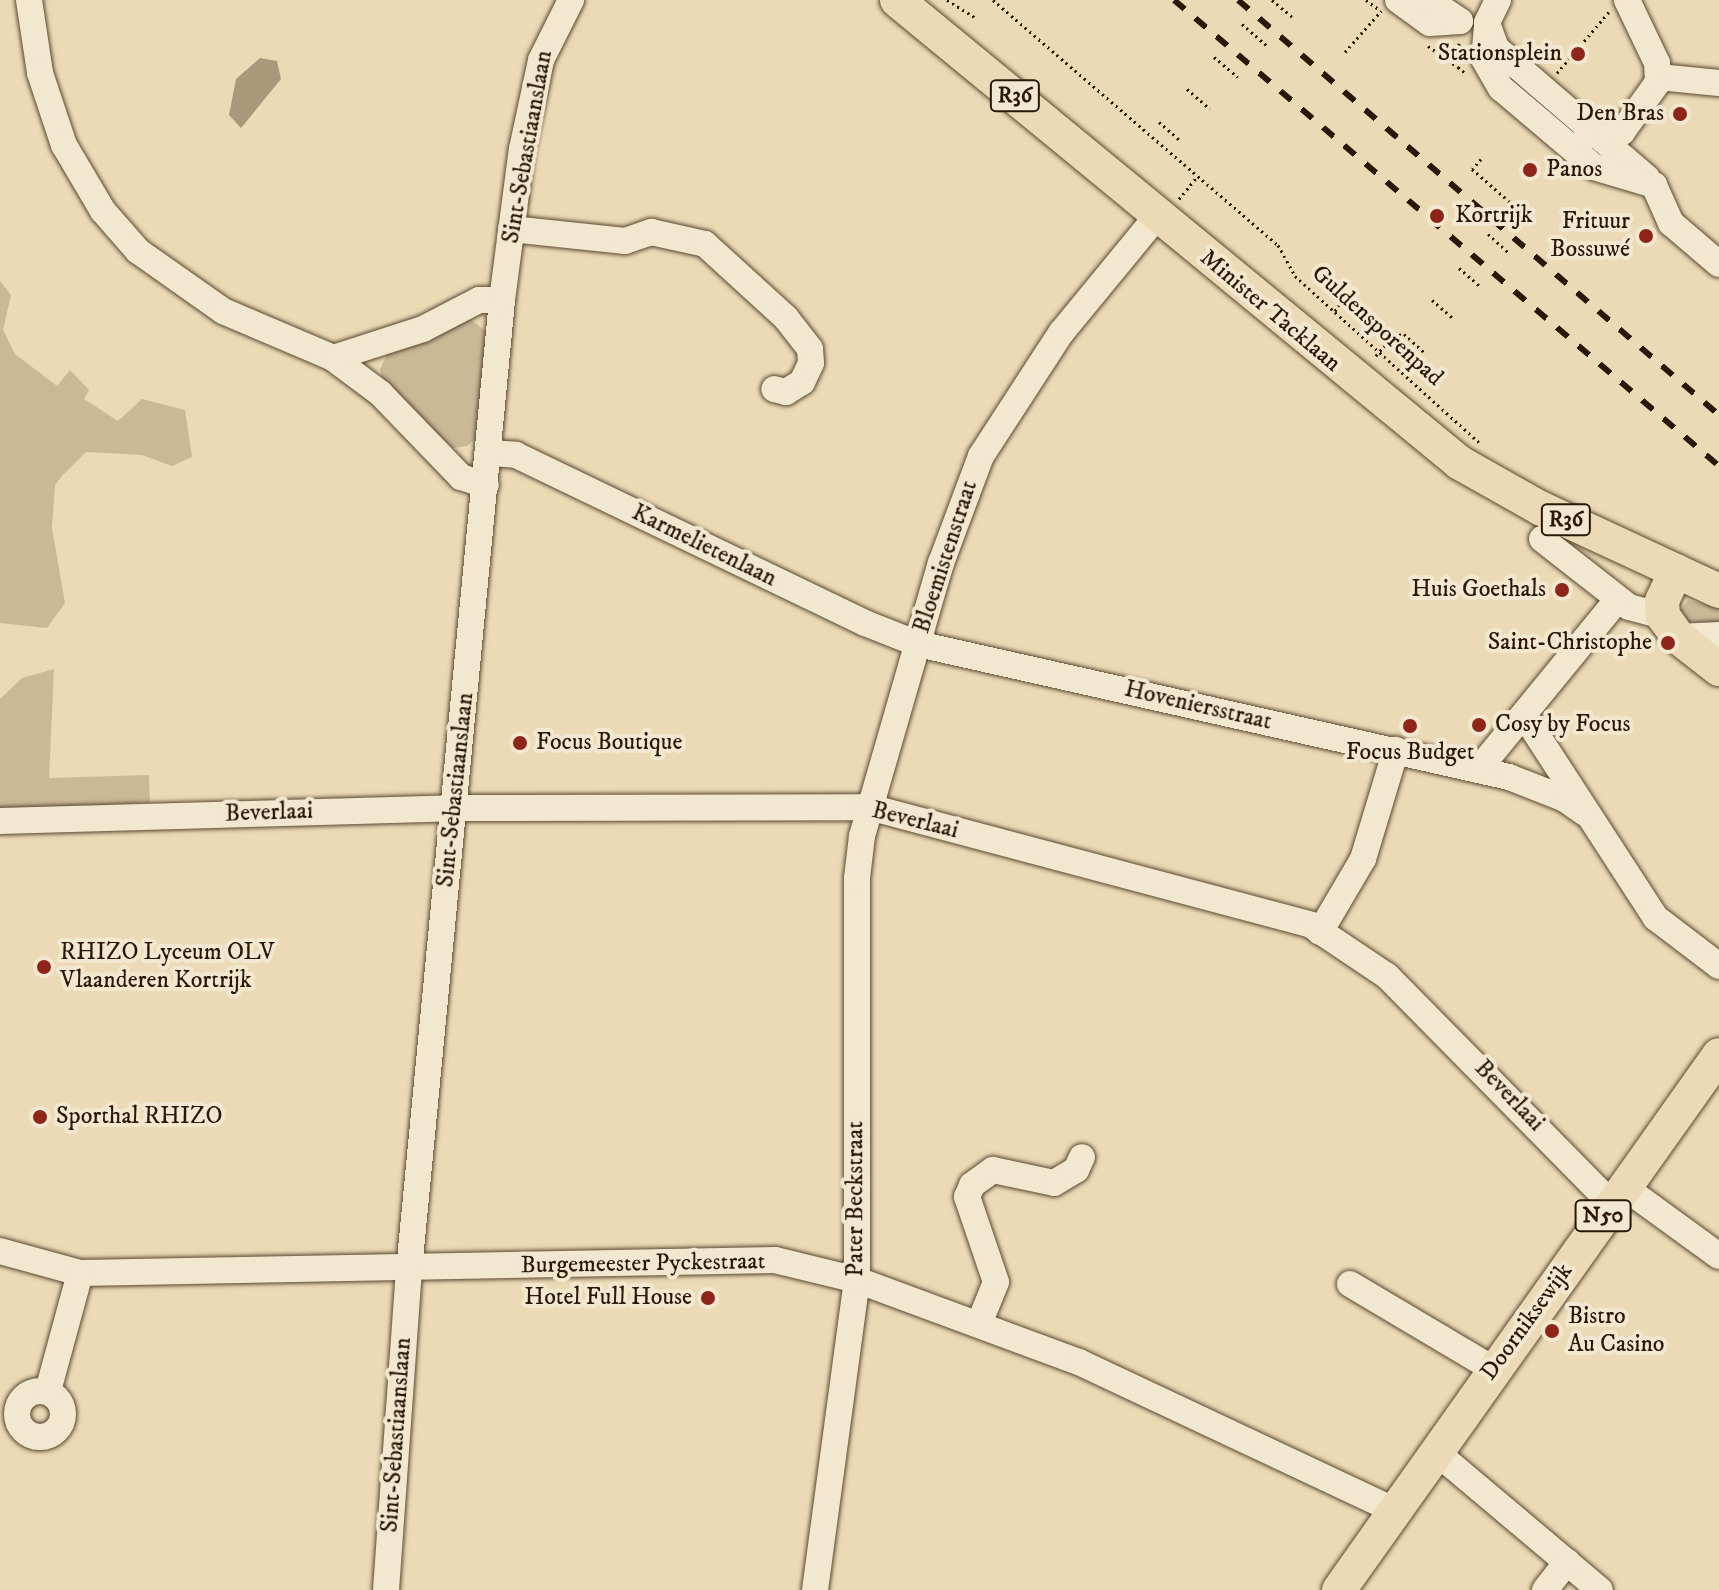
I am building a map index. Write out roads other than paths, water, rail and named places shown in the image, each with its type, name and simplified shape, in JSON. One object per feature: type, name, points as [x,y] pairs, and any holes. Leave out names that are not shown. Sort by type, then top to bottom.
[{"type":"main road","name":"Minister Tacklaan","points":[[897,0],[1166,210],[1460,463],[1499,488],[1719,591]]},
{"type":"main road","points":[[1676,571],[1662,601],[1671,626],[1719,669]]},
{"type":"main road","name":"Doorniksewijk","points":[[1339,1590],[1493,1369],[1719,1055]]},
{"type":"street","points":[[29,0],[40,73],[55,122],[76,168],[120,231],[157,268],[200,298],[333,358],[406,418],[453,470],[486,485]]},
{"type":"street","name":"Sint-Sebastiaanslaan","points":[[386,1590],[409,1270],[490,453],[502,300],[511,229],[541,60],[571,0]]},
{"type":"street","points":[[1429,0],[1485,38],[1719,241]]},
{"type":"street","points":[[1498,0],[1485,38],[1490,74],[1501,88],[1594,167],[1654,185],[1671,223],[1719,264]]},
{"type":"street","points":[[1485,38],[1577,132],[1610,137],[1625,130],[1653,95],[1659,77],[1629,2]]},
{"type":"street","points":[[1389,5],[1430,23],[1460,21]]},
{"type":"street","points":[[1659,77],[1719,83]]},
{"type":"street","name":"Bloemistenstraat","points":[[869,807],[958,509],[981,456],[1061,333],[1166,210]]},
{"type":"street","points":[[511,229],[625,241],[651,232],[705,244],[786,318],[810,349],[811,363],[802,382],[786,392],[774,389]]},
{"type":"street","points":[[333,358],[423,329],[479,300],[502,300]]},
{"type":"street","name":"Karmelietenlaan","points":[[490,453],[516,455],[852,617],[918,644]]},
{"type":"street","points":[[1542,539],[1640,613],[1719,650]]},
{"type":"street","points":[[1478,770],[1618,599]]},
{"type":"street","points":[[1671,626],[1719,635]]},
{"type":"street","name":"Hoveniersstraat","points":[[918,644],[1478,770],[1542,789],[1585,813]]},
{"type":"street","name":"Hoveniersstraat","points":[[1524,715],[1656,918],[1719,966]]},
{"type":"street","points":[[1320,932],[1363,859],[1396,750]]},
{"type":"street","name":"Beverlaai","points":[[0,821],[454,808],[869,807],[1320,932],[1387,976],[1618,1195],[1719,1256]]},
{"type":"street","name":"Pater Beckstraat","points":[[815,1590],[857,1280],[857,878],[869,807]]},
{"type":"street","points":[[979,1324],[996,1282],[967,1197],[972,1185],[993,1170],[1054,1183],[1076,1170],[1082,1157]]},
{"type":"street","name":"Burgemeester Pyckestraat","points":[[0,1251],[80,1273],[409,1270],[775,1260],[857,1280],[1093,1369],[1396,1511]]},
{"type":"street","points":[[48,1391],[80,1273]]},
{"type":"street","points":[[1350,1284],[1493,1369]]},
{"type":"street","points":[[1436,1452],[1600,1590]]},
{"type":"street","points":[[1545,1590],[1567,1562]]},
{"type":"railway","points":[[1174,0],[1719,466]]},
{"type":"railway","points":[[1238,0],[1719,415]]},
{"type":"place","name":"Stationsplein","points":[[1578,54]]},
{"type":"place","name":"Den Bras","points":[[1680,114]]},
{"type":"place","name":"Panos","points":[[1530,170]]},
{"type":"place","name":"Kortrijk","points":[[1437,216]]},
{"type":"place","name":"Frituur Bossuwé","points":[[1646,236]]},
{"type":"place","name":"Huis Goethals","points":[[1562,590]]},
{"type":"place","name":"Saint-Christophe","points":[[1668,643]]},
{"type":"place","name":"Cosy by Focus","points":[[1479,725]]},
{"type":"place","name":"Focus Budget","points":[[1410,726]]},
{"type":"place","name":"Focus Boutique","points":[[520,743]]},
{"type":"place","name":"RHIZO Lyceum OLV Vlaanderen Kortrijk","points":[[44,967]]},
{"type":"place","name":"Sporthal RHIZO","points":[[40,1117]]},
{"type":"place","name":"Hotel Full House","points":[[708,1298]]},
{"type":"place","name":"Bistro Au Casino","points":[[1552,1331]]}]
